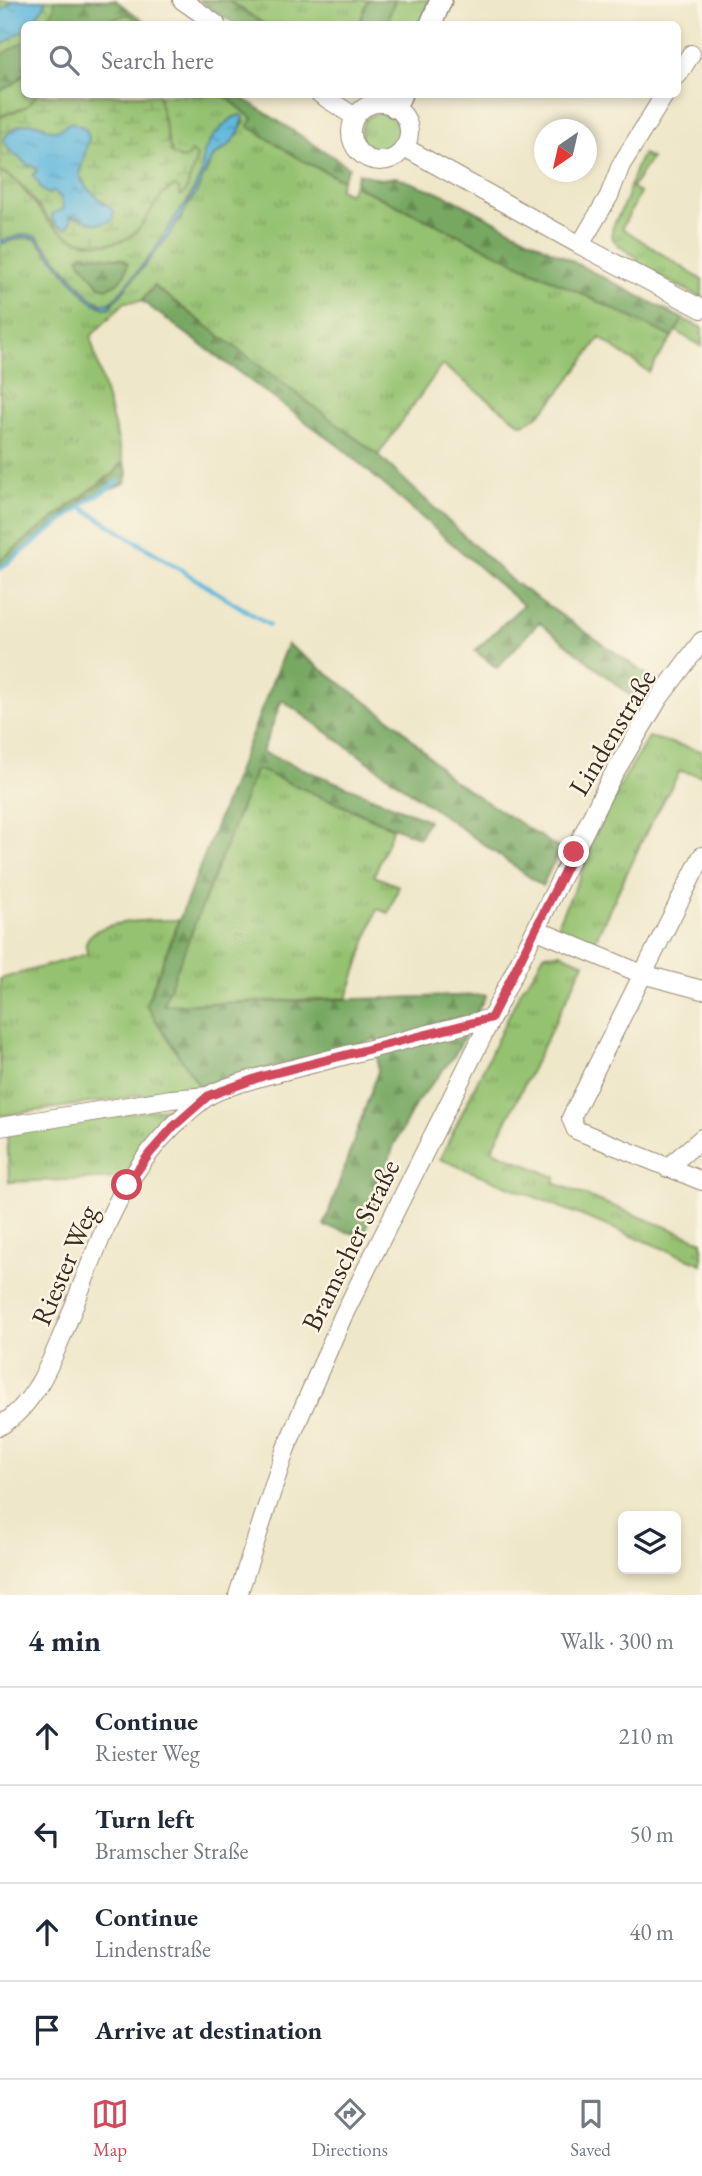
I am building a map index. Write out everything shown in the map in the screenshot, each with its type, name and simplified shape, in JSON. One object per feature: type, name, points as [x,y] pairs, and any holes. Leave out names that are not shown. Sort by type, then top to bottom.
[{"type":"main road","points":[[433,21],[440,0]]},
{"type":"street","points":[[182,0],[212,21]]},
{"type":"street","points":[[681,69],[691,54]]},
{"type":"street","points":[[326,98],[355,117]]},
{"type":"street","points":[[580,245],[609,196],[621,165],[663,98]]},
{"type":"street","points":[[398,101],[409,130],[404,147],[400,153],[386,160],[378,161],[363,155],[357,149],[351,134],[355,117],[361,110],[377,103],[398,101]]},
{"type":"street","points":[[404,147],[702,309]]},
{"type":"street","name":"Lindenstraße","points":[[537,930],[617,768],[659,698],[702,641]]},
{"type":"street","points":[[702,856],[570,1118],[576,1130],[702,1181]]},
{"type":"street","points":[[537,930],[642,974],[702,990]]},
{"type":"street","name":"Bramscher Straße","points":[[238,1595],[286,1448],[322,1362],[537,930]]},
{"type":"street","name":"Riester Weg","points":[[0,1127],[171,1099],[208,1096],[263,1076],[491,1018]]},
{"type":"street","name":"Riester Weg","points":[[0,1426],[10,1420],[36,1391],[127,1185],[174,1126],[208,1096]]},
{"type":"street","points":[[667,1168],[702,1138]]},
{"type":"green space","points":[[44,0],[115,0],[144,21],[137,21],[129,14],[105,21],[32,21]]},
{"type":"green space","points":[[55,0],[54,9],[46,21],[21,21],[21,43],[0,56],[0,1]]},
{"type":"green space","points":[[199,0],[228,0],[260,21],[230,21]]},
{"type":"green space","points":[[228,0],[368,0],[360,21],[260,21]]},
{"type":"green space","points":[[368,0],[395,0],[387,21],[360,21]]},
{"type":"green space","points":[[395,0],[430,0],[422,21],[387,21]]},
{"type":"green space","points":[[129,14],[137,21],[105,21]]},
{"type":"green space","points":[[21,31],[21,77],[0,91],[0,46]]},
{"type":"green space","points":[[21,77],[21,98],[34,98],[26,107],[0,117],[0,91]]},
{"type":"green space","points":[[34,98],[159,98],[171,153],[181,159],[191,152],[197,156],[186,191],[180,195],[175,186],[167,191],[135,233],[124,240],[105,244],[91,243],[61,232],[23,187],[0,171],[0,117],[26,107]]},
{"type":"green space","points":[[159,98],[228,98],[253,119],[248,126],[303,161],[342,180],[339,189],[349,194],[354,185],[672,337],[649,372],[600,338],[540,414],[521,424],[442,365],[378,455],[154,287],[142,301],[125,302],[91,339],[124,463],[120,464],[114,474],[0,560],[0,244],[25,237],[36,239],[90,301],[110,307],[167,238],[196,193],[213,157],[229,145],[245,121],[204,152],[201,174],[173,224],[143,267],[106,305],[91,298],[37,237],[26,234],[0,241],[0,171],[15,180],[54,227],[138,230],[163,194],[175,186],[186,191],[197,156],[181,159],[171,153]],"holes":[[[82,254],[123,259],[100,286],[80,261]]]},
{"type":"green space","points":[[228,98],[243,98],[349,167],[342,180],[303,161],[248,126],[253,119]]},
{"type":"green space","points":[[380,113],[394,118],[399,132],[394,146],[380,151],[366,146],[361,132],[366,118]]},
{"type":"green space","points":[[643,154],[651,158],[632,188],[640,193],[622,228],[702,280],[702,298],[636,264],[638,258],[616,243],[612,237],[614,225]]},
{"type":"green space","points":[[358,173],[380,179],[396,177],[445,195],[683,319],[672,337],[354,185]]},
{"type":"green space","points":[[82,254],[123,259],[128,263],[126,272],[122,279],[112,286],[100,286],[80,261]]},
{"type":"green space","points":[[154,286],[378,455],[511,580],[656,681],[641,704],[539,622],[497,668],[475,651],[523,605],[344,450],[142,301]]},
{"type":"green space","points":[[683,319],[702,328],[702,347],[676,331]]},
{"type":"green space","points":[[124,463],[128,474],[125,483],[89,497],[0,567],[0,560],[114,474],[120,464]]},
{"type":"green space","points":[[287,644],[398,725],[451,779],[560,849],[542,886],[282,700],[262,752],[428,820],[419,838],[256,769],[163,1005],[486,995],[454,1056],[415,1105],[394,1145],[364,1236],[324,1226],[378,1071],[377,1039],[200,1087],[146,1005]]},
{"type":"green space","points":[[649,737],[702,751],[702,776],[680,771],[644,836],[593,945],[562,932],[558,927],[559,920],[580,877],[595,835]]},
{"type":"green space","points":[[256,768],[393,828],[374,876],[399,886],[389,913],[377,909],[347,998],[162,1005]]},
{"type":"green space","points":[[179,920],[146,1005],[200,1087],[0,1116],[0,979],[87,954],[86,943],[91,935],[100,929],[127,922]]},
{"type":"green space","points":[[561,953],[584,963],[492,1150],[556,1177],[554,1183],[702,1241],[702,1264],[440,1159],[521,990],[544,954]]},
{"type":"green space","points":[[185,1105],[124,1178],[9,1182],[7,1131]]},
{"type":"water","points":[[14,0],[44,0],[45,5],[32,21],[21,21],[21,32],[0,46],[0,12]]},
{"type":"water","points":[[234,117],[244,117],[239,133],[229,145],[212,157],[196,193],[167,238],[110,307],[104,308],[90,301],[36,239],[25,237],[0,244],[0,241],[26,234],[37,237],[91,298],[101,304],[111,303],[151,255],[188,202],[201,175],[204,152],[211,139]]},
{"type":"water","points":[[71,122],[85,128],[89,138],[79,175],[87,188],[114,211],[112,220],[101,224],[70,216],[71,222],[66,229],[56,224],[52,218],[52,214],[64,209],[61,198],[54,191],[48,194],[40,188],[34,178],[33,174],[37,172],[34,166],[29,166],[3,141],[14,128],[24,124],[42,125],[54,130]]},
{"type":"waterway","points":[[0,569],[88,501],[119,481]]},
{"type":"waterway","points":[[84,509],[269,625]]},
{"type":"route","points":[[127,1185],[174,1126],[208,1096],[263,1076],[491,1018],[574,852]]}]
